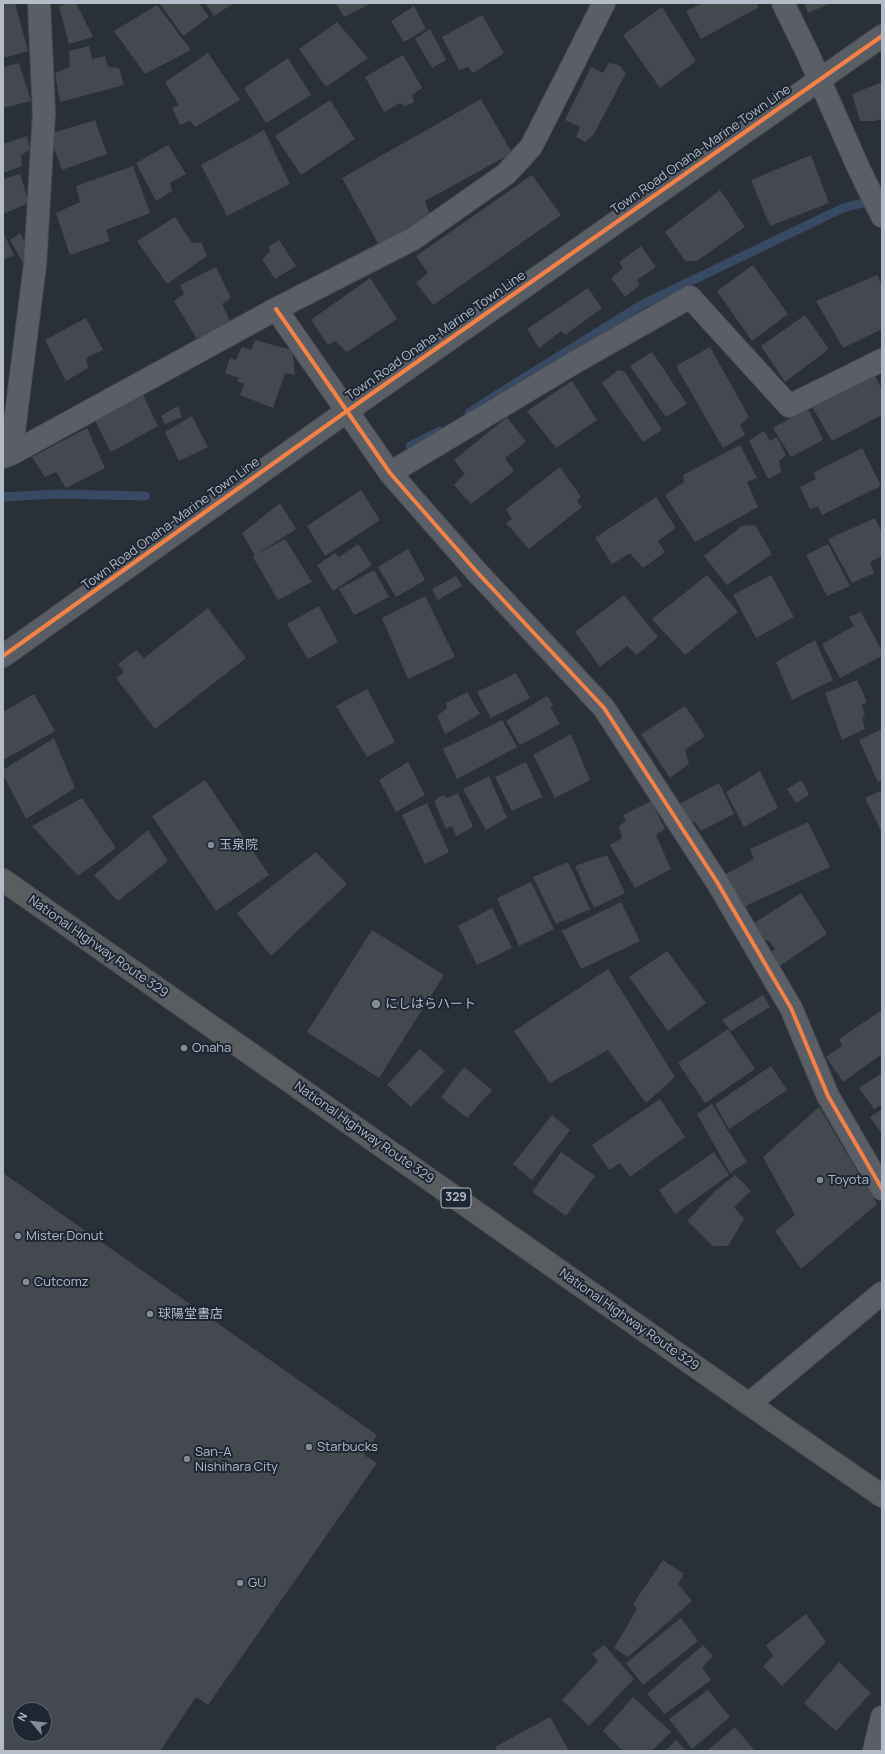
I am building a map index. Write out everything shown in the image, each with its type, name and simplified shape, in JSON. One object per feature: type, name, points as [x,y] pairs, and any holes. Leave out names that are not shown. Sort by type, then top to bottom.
[{"type":"highway","name":"National Highway Route 329","points":[[3,880],[882,1496]]},
{"type":"street","points":[[7,455],[35,265],[44,121],[39,3]]},
{"type":"street","points":[[7,455],[276,310],[413,239],[506,174],[531,147],[604,3]]},
{"type":"street","points":[[783,3],[820,78],[865,182],[882,216]]},
{"type":"street","name":"Town Road Onaha-Marine Town Line","points":[[3,656],[347,411],[882,36]]},
{"type":"street","points":[[390,473],[577,361],[690,297],[789,406],[882,360]]},
{"type":"street","points":[[276,310],[390,473],[476,571],[604,708],[718,882],[787,1001],[828,1096],[882,1189]]},
{"type":"street","points":[[749,1404],[882,1292]]},
{"type":"street","points":[[874,1751],[882,1717]]},
{"type":"building","points":[[3,3],[15,3],[28,51],[3,58]]},
{"type":"building","points":[[69,3],[76,3],[93,37],[69,44],[59,6]]},
{"type":"building","points":[[199,3],[209,17],[183,36],[160,4]]},
{"type":"building","points":[[205,3],[234,3],[214,16]]},
{"type":"building","points":[[336,3],[372,3],[344,17]]},
{"type":"building","points":[[703,3],[756,3],[759,7],[701,39],[686,11]]},
{"type":"building","points":[[804,3],[831,3],[808,13]]},
{"type":"building","points":[[157,5],[191,50],[145,74],[114,31]]},
{"type":"building","points":[[414,6],[426,29],[404,42],[391,21]]},
{"type":"building","points":[[662,7],[696,61],[660,88],[623,35]]},
{"type":"building","points":[[482,15],[504,53],[473,73],[468,67],[459,70],[442,37]]},
{"type":"building","points":[[337,22],[368,58],[326,87],[299,49]]},
{"type":"building","points":[[430,29],[446,60],[432,68],[415,39]]},
{"type":"building","points":[[89,46],[92,59],[105,56],[108,67],[119,68],[124,85],[60,102],[55,73],[70,67],[69,51]]},
{"type":"building","points":[[208,53],[240,100],[195,127],[190,121],[180,125],[172,108],[179,105],[165,82]]},
{"type":"building","points":[[403,55],[422,88],[412,95],[414,102],[405,106],[400,103],[384,112],[365,77]]},
{"type":"building","points":[[288,58],[311,95],[266,123],[244,88]]},
{"type":"building","points":[[19,63],[31,101],[3,108],[3,67]]},
{"type":"building","points":[[609,63],[619,65],[626,73],[594,134],[585,142],[576,137],[580,127],[565,120],[591,67],[603,73]]},
{"type":"building","points":[[882,82],[882,118],[876,121],[860,121],[852,94]]},
{"type":"building","points":[[481,99],[512,153],[425,201],[430,215],[379,245],[342,178]]},
{"type":"building","points":[[330,100],[355,139],[301,175],[275,136]]},
{"type":"building","points":[[95,120],[107,154],[62,170],[49,134]]},
{"type":"building","points":[[264,130],[290,184],[227,216],[201,165]]},
{"type":"building","points":[[27,136],[30,150],[21,155],[22,166],[3,173],[3,144]]},
{"type":"building","points":[[168,145],[186,174],[170,183],[172,191],[156,201],[136,163]]},
{"type":"building","points":[[811,155],[829,203],[770,226],[751,180]]},
{"type":"building","points":[[133,166],[150,213],[106,230],[110,241],[70,255],[56,213],[80,202],[76,186]]},
{"type":"building","points":[[20,174],[29,203],[3,214],[3,179]]},
{"type":"building","points":[[532,175],[561,215],[433,305],[416,283],[428,273],[416,256]]},
{"type":"building","points":[[720,190],[745,227],[697,261],[685,261],[665,232]]},
{"type":"building","points":[[175,217],[192,243],[201,242],[207,256],[167,284],[137,241]]},
{"type":"building","points":[[3,232],[14,255],[3,260]]},
{"type":"building","points":[[20,233],[33,257],[23,263],[10,240]]},
{"type":"building","points":[[279,240],[296,266],[275,279],[262,259],[270,252],[269,246]]},
{"type":"building","points":[[641,246],[656,267],[637,280],[640,285],[625,297],[611,278],[623,268],[619,262]]},
{"type":"building","points":[[753,265],[788,314],[752,341],[717,291]]},
{"type":"building","points":[[216,267],[231,298],[222,304],[230,321],[197,339],[174,301],[184,294],[180,285]]},
{"type":"building","points":[[877,275],[882,286],[882,329],[843,348],[816,301]]},
{"type":"building","points":[[370,278],[397,319],[347,352],[335,341],[328,345],[311,320]]},
{"type":"building","points":[[588,288],[602,308],[565,335],[561,331],[539,348],[527,329]]},
{"type":"building","points":[[805,315],[829,349],[785,382],[761,346]]},
{"type":"building","points":[[86,318],[103,350],[86,358],[88,368],[66,381],[45,340]]},
{"type":"building","points":[[255,340],[292,350],[295,375],[285,373],[273,408],[240,395],[244,384],[237,381],[239,378],[225,373],[230,358],[236,360],[242,347],[251,350]]},
{"type":"building","points":[[710,347],[749,417],[740,425],[745,435],[723,448],[676,366]]},
{"type":"building","points":[[652,352],[687,404],[666,417],[630,366]]},
{"type":"building","points":[[618,370],[625,372],[662,430],[643,442],[602,383]]},
{"type":"building","points":[[873,372],[882,390],[882,415],[832,441],[811,405]]},
{"type":"building","points":[[572,381],[597,420],[556,448],[527,411]]},
{"type":"building","points":[[143,395],[158,426],[111,452],[95,420]]},
{"type":"building","points":[[178,406],[182,417],[165,424],[161,416]]},
{"type":"building","points":[[808,408],[823,440],[791,457],[773,428]]},
{"type":"building","points":[[192,416],[208,447],[179,461],[165,432]]},
{"type":"building","points":[[507,417],[526,442],[505,458],[514,471],[471,504],[454,485],[465,474],[454,460]]},
{"type":"building","points":[[87,428],[105,468],[66,488],[56,472],[45,477],[32,457]]},
{"type":"building","points":[[764,431],[770,441],[777,437],[786,455],[779,461],[781,472],[768,479],[749,441]]},
{"type":"building","points":[[740,445],[757,478],[747,482],[758,507],[695,542],[665,495],[684,482],[683,475]]},
{"type":"building","points":[[862,448],[881,486],[822,515],[818,506],[810,509],[800,487],[816,479],[813,473]]},
{"type":"building","points":[[560,467],[581,497],[577,501],[582,507],[529,549],[506,523],[512,519],[506,509]]},
{"type":"building","points":[[361,490],[380,520],[325,556],[307,526]]},
{"type":"building","points":[[656,497],[676,528],[658,541],[665,552],[643,568],[630,553],[612,564],[595,538]]},
{"type":"building","points":[[280,503],[296,529],[257,554],[285,539],[312,582],[278,600],[253,557],[255,556],[242,533]]},
{"type":"building","points":[[875,518],[882,533],[882,556],[870,562],[874,573],[852,583],[828,539]]},
{"type":"building","points":[[755,525],[772,554],[727,585],[704,556],[742,526]]},
{"type":"building","points":[[358,544],[372,565],[333,591],[317,565],[335,553],[339,557]]},
{"type":"building","points":[[828,544],[850,586],[827,596],[806,555]]},
{"type":"building","points":[[408,549],[425,580],[396,597],[378,567]]},
{"type":"building","points":[[374,570],[389,597],[354,615],[339,589]]},
{"type":"building","points":[[707,575],[738,612],[685,655],[652,619]]},
{"type":"building","points":[[771,575],[794,617],[756,638],[733,595]]},
{"type":"building","points":[[456,576],[462,586],[438,600],[432,589]]},
{"type":"building","points":[[624,595],[658,637],[637,655],[627,646],[600,667],[575,632]]},
{"type":"building","points":[[425,596],[455,657],[408,679],[382,618]]},
{"type":"building","points":[[319,606],[338,642],[308,659],[287,624]]},
{"type":"building","points":[[208,608],[246,658],[155,729],[116,678],[124,672],[118,664],[136,650],[144,658]]},
{"type":"building","points":[[861,612],[882,651],[882,656],[840,678],[822,644],[854,626],[849,617]]},
{"type":"building","points":[[815,640],[833,680],[792,700],[776,662]]},
{"type":"building","points":[[516,673],[530,698],[491,718],[477,692]]},
{"type":"building","points":[[857,680],[867,702],[862,705],[865,716],[862,717],[865,729],[842,740],[825,693]]},
{"type":"building","points":[[367,689],[395,742],[367,757],[336,706]]},
{"type":"building","points":[[467,692],[480,714],[445,734],[437,716],[447,708],[446,703]]},
{"type":"building","points":[[34,694],[55,731],[3,760],[3,712]]},
{"type":"building","points":[[547,696],[553,705],[550,707],[560,724],[520,745],[506,721]]},
{"type":"building","points":[[685,706],[705,736],[685,750],[689,764],[670,778],[641,734]]},
{"type":"building","points":[[502,720],[517,747],[457,779],[443,749]]},
{"type":"building","points":[[882,729],[882,780],[878,782],[859,740]]},
{"type":"building","points":[[571,734],[590,780],[555,798],[533,755]]},
{"type":"building","points":[[54,738],[75,788],[26,819],[3,774],[3,770]]},
{"type":"building","points":[[408,762],[425,795],[396,812],[379,780]]},
{"type":"building","points":[[526,762],[542,797],[512,811],[495,777]]},
{"type":"building","points":[[760,771],[778,808],[744,827],[726,792]]},
{"type":"building","points":[[489,776],[507,818],[486,830],[463,789]]},
{"type":"building","name":"玉泉院","points":[[205,780],[269,875],[216,911],[152,816]]},
{"type":"building","points":[[802,780],[809,795],[796,803],[787,789]]},
{"type":"building","points":[[719,783],[734,814],[701,831],[694,821],[688,824],[679,804]]},
{"type":"building","points":[[882,790],[882,833],[865,798]]},
{"type":"building","points":[[458,793],[473,827],[456,836],[452,826],[446,829],[434,801],[443,795],[447,798]]},
{"type":"building","points":[[82,798],[116,848],[78,876],[32,826]]},
{"type":"building","points":[[651,801],[665,829],[656,835],[671,869],[635,888],[610,845],[622,838],[619,826],[626,821],[623,815]]},
{"type":"building","points":[[427,803],[449,852],[425,864],[402,815]]},
{"type":"building","points":[[808,822],[830,867],[741,908],[724,875],[754,859],[750,849]]},
{"type":"building","points":[[148,830],[168,861],[118,901],[94,875]]},
{"type":"building","points":[[316,852],[347,884],[271,956],[237,913]]},
{"type":"building","points":[[607,855],[625,893],[594,908],[575,866]]},
{"type":"building","points":[[568,862],[590,909],[556,924],[533,877]]},
{"type":"building","points":[[531,882],[554,929],[519,946],[497,898]]},
{"type":"building","points":[[801,893],[827,934],[778,967],[769,954],[775,949],[768,940],[762,941],[751,925]]},
{"type":"building","points":[[621,902],[640,941],[581,969],[562,931]]},
{"type":"building","points":[[492,908],[512,948],[477,965],[458,926]]},
{"type":"building","name":"にしはらハート","points":[[372,930],[444,975],[379,1078],[307,1032]]},
{"type":"building","points":[[667,951],[706,1003],[668,1031],[629,977]]},
{"type":"building","points":[[608,969],[675,1077],[646,1103],[608,1050],[550,1083],[514,1031]]},
{"type":"building","points":[[763,995],[770,1007],[731,1031],[722,1020]]},
{"type":"building","points":[[882,1010],[882,1054],[843,1082],[826,1057],[842,1046],[839,1039]]},
{"type":"building","points":[[728,1029],[755,1069],[705,1103],[678,1063]]},
{"type":"building","points":[[420,1049],[445,1071],[411,1107],[387,1085]]},
{"type":"building","points":[[771,1066],[787,1090],[729,1129],[715,1104]]},
{"type":"building","points":[[464,1067],[492,1090],[467,1118],[441,1097]]},
{"type":"building","points":[[882,1073],[882,1104],[874,1109],[859,1088]]},
{"type":"building","points":[[660,1099],[685,1137],[630,1177],[620,1163],[609,1170],[592,1145]]},
{"type":"building","points":[[712,1104],[747,1162],[730,1173],[697,1114]]},
{"type":"building","name":"Toyota","points":[[819,1107],[877,1204],[801,1269],[775,1231],[795,1215],[763,1157]]},
{"type":"building","points":[[882,1109],[882,1134],[870,1117]]},
{"type":"building","points":[[552,1115],[570,1130],[532,1180],[513,1164]]},
{"type":"building","points":[[561,1152],[595,1176],[566,1216],[532,1192]]},
{"type":"building","points":[[714,1152],[729,1175],[675,1214],[659,1190]]},
{"type":"building","name":"San-A Nishihara City","points":[[3,1173],[377,1435],[364,1455],[377,1463],[208,1705],[196,1697],[160,1751],[3,1751]]},
{"type":"building","points":[[735,1175],[751,1191],[734,1207],[744,1219],[728,1246],[713,1246],[687,1221],[715,1191]]},
{"type":"building","points":[[663,1560],[684,1574],[678,1584],[692,1601],[628,1657],[614,1648],[637,1609],[633,1604]]},
{"type":"building","points":[[806,1614],[826,1642],[782,1686],[763,1666],[773,1656],[766,1645]]},
{"type":"building","points":[[681,1618],[698,1641],[643,1685],[626,1663]]},
{"type":"building","points":[[604,1645],[634,1679],[589,1726],[562,1700],[598,1661],[592,1654]]},
{"type":"building","points":[[703,1645],[713,1656],[702,1667],[711,1680],[665,1714],[647,1694]]},
{"type":"building","points":[[839,1662],[871,1693],[836,1731],[804,1703]]},
{"type":"building","points":[[708,1690],[730,1717],[692,1749],[669,1719]]},
{"type":"building","points":[[633,1697],[671,1732],[652,1751],[623,1751],[603,1731]]},
{"type":"building","points":[[550,1717],[569,1751],[497,1751],[495,1747]]},
{"type":"building","points":[[735,1727],[755,1751],[707,1751]]},
{"type":"building","points":[[676,1740],[686,1751],[665,1751]]},
{"type":"waterway","points":[[469,413],[643,304],[843,208],[874,200]]},
{"type":"waterway","points":[[410,446],[440,431]]},
{"type":"waterway","points":[[3,497],[57,494],[145,496]]},
{"type":"cycle path","points":[[3,656],[347,411],[882,36]]},
{"type":"cycle path","points":[[276,309],[390,473],[476,571],[604,708],[717,882],[791,1008],[828,1096],[882,1189]]},
{"type":"place","name":"玉泉院","points":[[211,845]]},
{"type":"place","name":"にしはらハート","points":[[376,1004]]},
{"type":"place","name":"Onaha","points":[[184,1048]]},
{"type":"place","name":"Toyota","points":[[820,1180]]},
{"type":"place","name":"Mister Donut","points":[[18,1236]]},
{"type":"place","name":"Cutcomz","points":[[26,1282]]},
{"type":"place","name":"球陽堂書店","points":[[150,1314]]},
{"type":"place","name":"Starbucks","points":[[309,1447]]},
{"type":"place","name":"San-A Nishihara City","points":[[187,1459]]},
{"type":"place","name":"GU","points":[[240,1583]]}]
